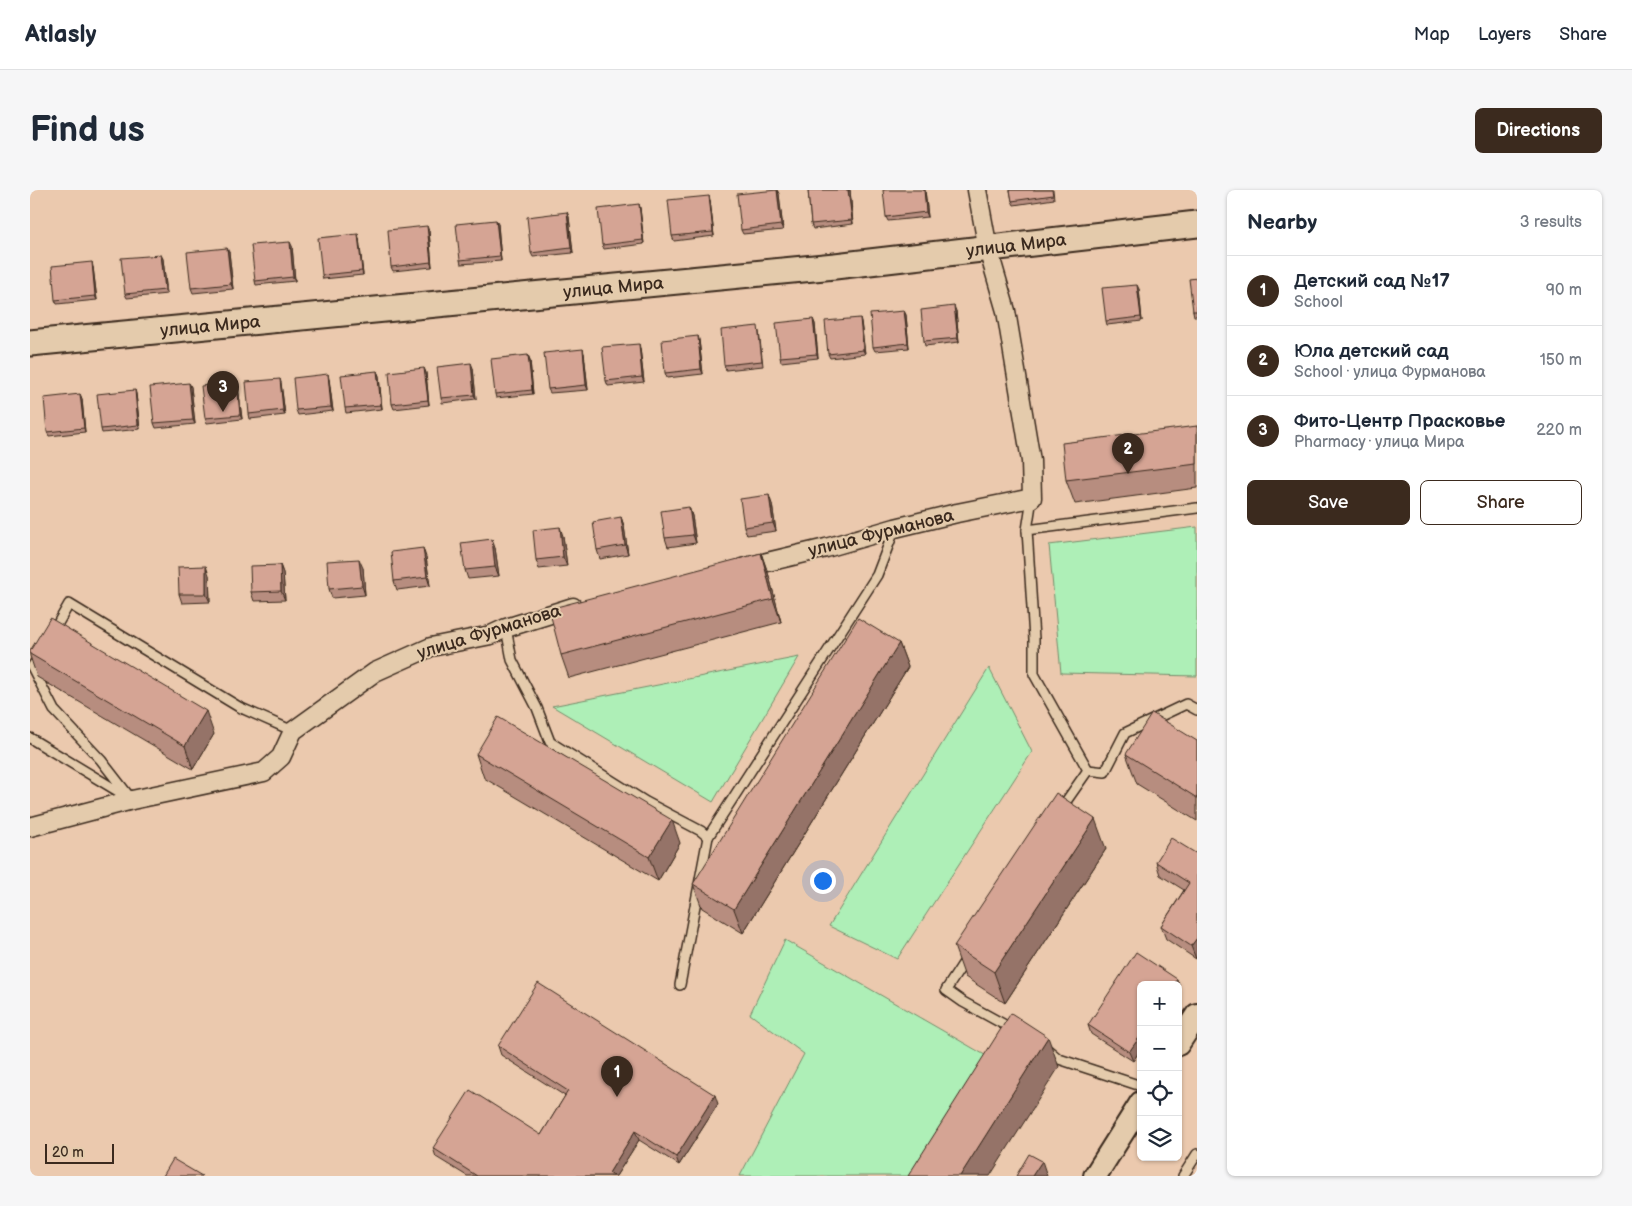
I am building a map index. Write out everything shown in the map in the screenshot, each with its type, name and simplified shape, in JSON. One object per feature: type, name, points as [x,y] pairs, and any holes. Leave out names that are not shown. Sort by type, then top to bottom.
[{"type":"main road","name":"улица Мира","points":[[30,343],[835,266],[1197,224]]},
{"type":"street","points":[[977,190],[988,249],[1006,311],[1031,461],[1032,498]]},
{"type":"street","name":"улица Фурманова","points":[[724,572],[826,548],[895,528],[1032,498]]},
{"type":"street","name":"улица Фурманова","points":[[30,827],[132,800],[264,772],[281,757],[294,731],[375,672],[431,647],[491,635],[506,628],[571,607],[590,603]]},
{"type":"street","points":[[1182,1038],[1197,1014]]},
{"type":"street","points":[[1095,1176],[1137,1109]]},
{"type":"lane","points":[[1032,498],[1027,530],[1034,638],[1034,674],[1088,770]]},
{"type":"lane","points":[[1027,530],[1197,508]]},
{"type":"lane","points":[[680,985],[708,837],[877,575],[895,528]]},
{"type":"lane","points":[[132,800],[101,760],[54,710],[32,667],[69,604],[239,707],[294,731]]},
{"type":"lane","points":[[506,628],[512,660],[537,708],[550,742],[646,802],[701,831],[708,837]]},
{"type":"lane","points":[[1088,770],[1104,772],[1125,732],[1186,704],[1197,710]]},
{"type":"lane","points":[[30,738],[132,800]]},
{"type":"lane","points":[[1055,817],[1088,770]]},
{"type":"lane","points":[[972,949],[946,990],[963,1002],[1023,1035]]},
{"type":"lane","points":[[1035,1053],[1040,1044],[1059,1059],[1137,1085]]},
{"type":"lane","points":[[1184,1176],[1197,1154]]},
{"type":"green space","points":[[1197,527],[1197,676],[1061,673],[1049,545]]},
{"type":"green space","points":[[799,657],[713,802],[552,706]]},
{"type":"green space","points":[[989,668],[1032,752],[897,959],[829,926]]},
{"type":"green space","points":[[785,940],[997,1062],[921,1176],[740,1176],[804,1054],[750,1014]]},
{"type":"building","points":[[777,190],[781,225],[741,230],[737,194]]},
{"type":"building","points":[[808,190],[848,190],[852,220],[811,224]]},
{"type":"building","points":[[883,190],[924,190],[926,212],[886,217]]},
{"type":"building","points":[[1010,190],[1052,190],[1053,195],[1012,201]]},
{"type":"building","points":[[709,196],[713,232],[672,236],[668,200]]},
{"type":"building","points":[[639,204],[643,240],[602,245],[598,209]]},
{"type":"building","points":[[567,212],[571,248],[531,253],[527,217]]},
{"type":"building","points":[[496,220],[500,256],[460,260],[456,224]]},
{"type":"building","points":[[427,226],[431,262],[391,267],[388,230]]},
{"type":"building","points":[[358,234],[362,271],[322,275],[318,238]]},
{"type":"building","points":[[290,242],[293,277],[255,281],[251,245]]},
{"type":"building","points":[[227,248],[231,284],[191,288],[187,252]]},
{"type":"building","points":[[161,255],[165,290],[125,294],[121,258]]},
{"type":"building","points":[[92,262],[95,296],[55,300],[52,266]]},
{"type":"building","points":[[1197,278],[1197,311],[1193,311],[1189,279]]},
{"type":"building","points":[[1137,285],[1141,317],[1106,321],[1102,288]]},
{"type":"building","points":[[954,306],[958,338],[924,341],[921,310]]},
{"type":"building","points":[[904,311],[908,343],[873,347],[870,314]]},
{"type":"building","points":[[860,318],[863,350],[828,354],[825,321]]},
{"type":"building","points":[[813,319],[817,354],[780,357],[776,323]]},
{"type":"building","points":[[758,326],[762,361],[724,365],[721,330]]},
{"type":"building","points":[[698,336],[701,369],[665,373],[662,340]]},
{"type":"building","points":[[639,344],[642,377],[606,381],[602,347]]},
{"type":"building","points":[[583,349],[586,385],[548,389],[544,353]]},
{"type":"building","points":[[528,355],[532,390],[495,394],[491,359]]},
{"type":"building","points":[[471,363],[474,395],[441,398],[437,367]]},
{"type":"building","points":[[424,368],[428,400],[392,404],[389,372]]},
{"type":"building","points":[[377,371],[381,405],[345,408],[341,375]]},
{"type":"building","points":[[328,374],[331,407],[296,410],[293,378]]},
{"type":"building","points":[[280,379],[283,410],[249,414],[246,382]]},
{"type":"building","points":[[237,382],[240,415],[205,418],[201,386]]},
{"type":"building","points":[[189,383],[193,420],[154,423],[150,387]]},
{"type":"building","points":[[135,390],[138,425],[101,429],[97,394]]},
{"type":"building","points":[[80,394],[84,428],[47,432],[44,398]]},
{"type":"building","points":[[1197,426],[1197,464],[1066,480],[1062,443]]},
{"type":"building","points":[[769,495],[773,523],[744,527],[740,499]]},
{"type":"building","points":[[689,507],[693,535],[665,538],[661,511]]},
{"type":"building","points":[[621,517],[625,545],[597,550],[593,522]]},
{"type":"building","points":[[560,527],[563,557],[536,560],[533,530]]},
{"type":"building","points":[[492,539],[495,567],[465,570],[461,543]]},
{"type":"building","points":[[423,548],[427,577],[394,581],[391,552]]},
{"type":"building","points":[[761,553],[773,599],[561,655],[549,609]]},
{"type":"building","points":[[359,559],[362,586],[329,589],[327,561]]},
{"type":"building","points":[[280,565],[281,591],[251,592],[250,566]]},
{"type":"building","points":[[206,566],[206,594],[179,594],[178,567]]},
{"type":"building","points":[[50,618],[206,711],[185,746],[30,654]]},
{"type":"building","points":[[858,618],[899,643],[734,909],[693,884]]},
{"type":"building","points":[[1152,713],[1197,741],[1197,798],[1126,754]]},
{"type":"building","points":[[498,717],[672,820],[649,857],[476,754]]},
{"type":"building","points":[[1056,793],[1095,819],[994,972],[954,946]]},
{"type":"building","points":[[1171,838],[1197,854],[1197,938],[1191,946],[1161,926],[1189,883],[1156,862]]},
{"type":"building","points":[[1136,952],[1177,979],[1176,981],[1137,981],[1137,1041],[1129,1052],[1088,1025]]},
{"type":"building","points":[[538,983],[715,1095],[676,1157],[635,1131],[609,1173],[614,1176],[477,1176],[433,1148],[470,1090],[541,1135],[568,1091],[498,1046]]},
{"type":"building","points":[[1011,1013],[1048,1037],[960,1176],[908,1176]]},
{"type":"building","points":[[1029,1154],[1042,1161],[1032,1176],[1016,1176]]},
{"type":"building","points":[[173,1159],[202,1176],[163,1176]]},
{"type":"place","name":"Фито-Центр Прасковье","points":[[223,412]]},
{"type":"place","name":"Юла детский сад","points":[[1128,474]]},
{"type":"place","name":"Детский сад №17","points":[[617,1097]]}]
